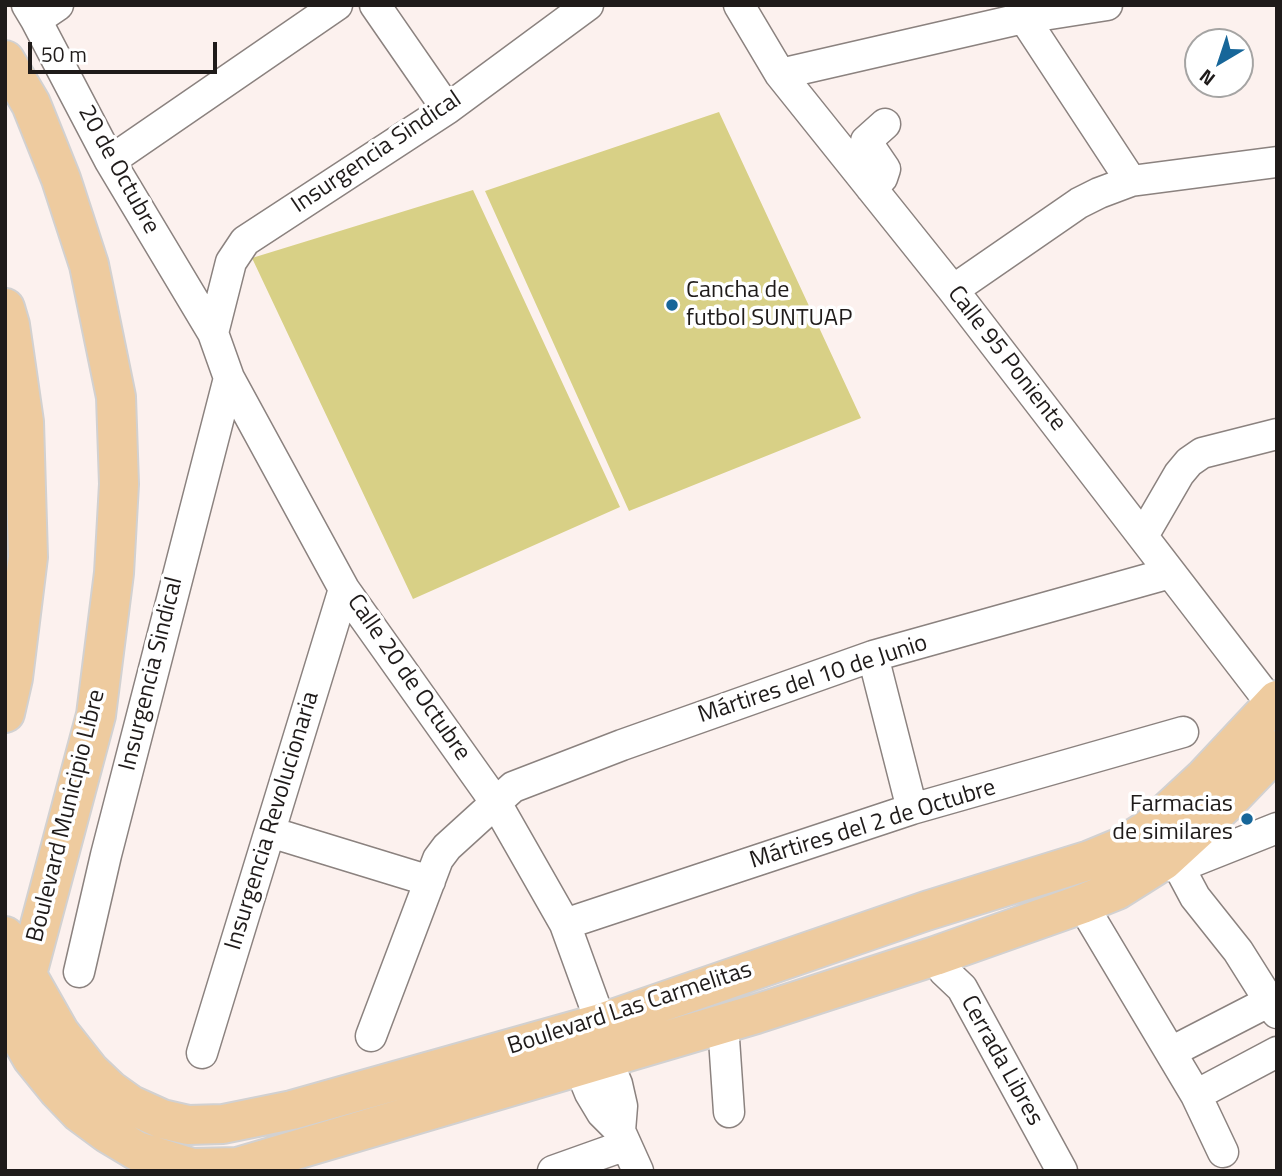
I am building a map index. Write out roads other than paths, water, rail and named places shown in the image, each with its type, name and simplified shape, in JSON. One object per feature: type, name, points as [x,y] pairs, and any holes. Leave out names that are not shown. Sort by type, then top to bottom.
[{"type":"main road","name":"Boulevard Municipio Libre","points":[[5,60],[31,104],[61,179],[89,265],[116,397],[119,484],[114,573],[96,715],[26,977],[7,1025]]},
{"type":"main road","points":[[5,309],[10,326],[24,422],[28,557],[13,678],[5,713]]},
{"type":"main road","name":"Boulevard Las Carmelitas","points":[[7,1025],[80,1113],[137,1151],[190,1170],[238,1169],[595,1049],[887,924],[1090,860],[1119,848],[1149,830],[1175,807],[1275,705]]},
{"type":"main road","name":"Boulevard Las Carmelitas","points":[[5,936],[60,1033],[90,1071],[110,1090],[131,1105],[152,1114],[205,1124],[292,1110],[723,1024],[1082,904],[1171,864],[1277,750]]},
{"type":"main road","points":[[887,924],[918,961]]},
{"type":"street","points":[[110,161],[337,5]]},
{"type":"street","points":[[375,5],[447,109]]},
{"type":"street","name":"Insurgencia Sindical","points":[[213,334],[231,262],[245,241],[447,109],[589,5]]},
{"type":"street","name":"Calle 95 Poniente","points":[[739,5],[780,74],[953,290],[1275,705]]},
{"type":"street","points":[[780,74],[1023,11],[1107,5]]},
{"type":"street","name":"20 de Octubre","points":[[40,10],[110,161],[213,334]]},
{"type":"street","points":[[1023,11],[1131,181]]},
{"type":"street","points":[[871,188],[886,172],[866,141],[885,124]]},
{"type":"street","points":[[953,290],[1079,202],[1131,181],[1277,162]]},
{"type":"street","name":"Calle 20 de Octubre","points":[[213,334],[229,378],[344,589],[496,803],[565,924],[595,1049],[590,1093],[628,1149]]},
{"type":"street","name":"Insurgencia Sindical","points":[[79,972],[106,855],[229,378]]},
{"type":"street","points":[[1143,536],[1189,461],[1202,453],[1277,434]]},
{"type":"street","name":"Mártires del 10 de Junio","points":[[371,1036],[438,859],[447,847],[513,787],[622,745],[873,656],[1170,573]]},
{"type":"street","name":"Insurgencia Revolucionaria","points":[[202,1053],[344,589]]},
{"type":"street","points":[[873,656],[912,810]]},
{"type":"street","name":"Mártires del 2 de Octubre","points":[[565,924],[912,810],[1183,732]]},
{"type":"street","points":[[1171,1052],[1273,1007],[1238,951],[1171,864],[1277,828]]},
{"type":"street","points":[[270,832],[430,881]]},
{"type":"street","points":[[62,844],[106,855]]},
{"type":"street","points":[[1082,904],[1196,1095],[1223,1152]]},
{"type":"street","name":"Cerrada Libres","points":[[918,961],[944,971],[962,988],[1062,1171]]},
{"type":"street","points":[[723,1024],[729,1112]]},
{"type":"street","points":[[1196,1095],[1277,1052]]},
{"type":"street","points":[[205,1124],[238,1169]]},
{"type":"street","points":[[190,1170],[205,1124]]},
{"type":"street","points":[[553,1171],[628,1149]]},
{"type":"place","name":"Cancha de futbol SUNTUAP","points":[[672,305]]},
{"type":"place","name":"Farmacias de similares","points":[[1247,819]]}]
